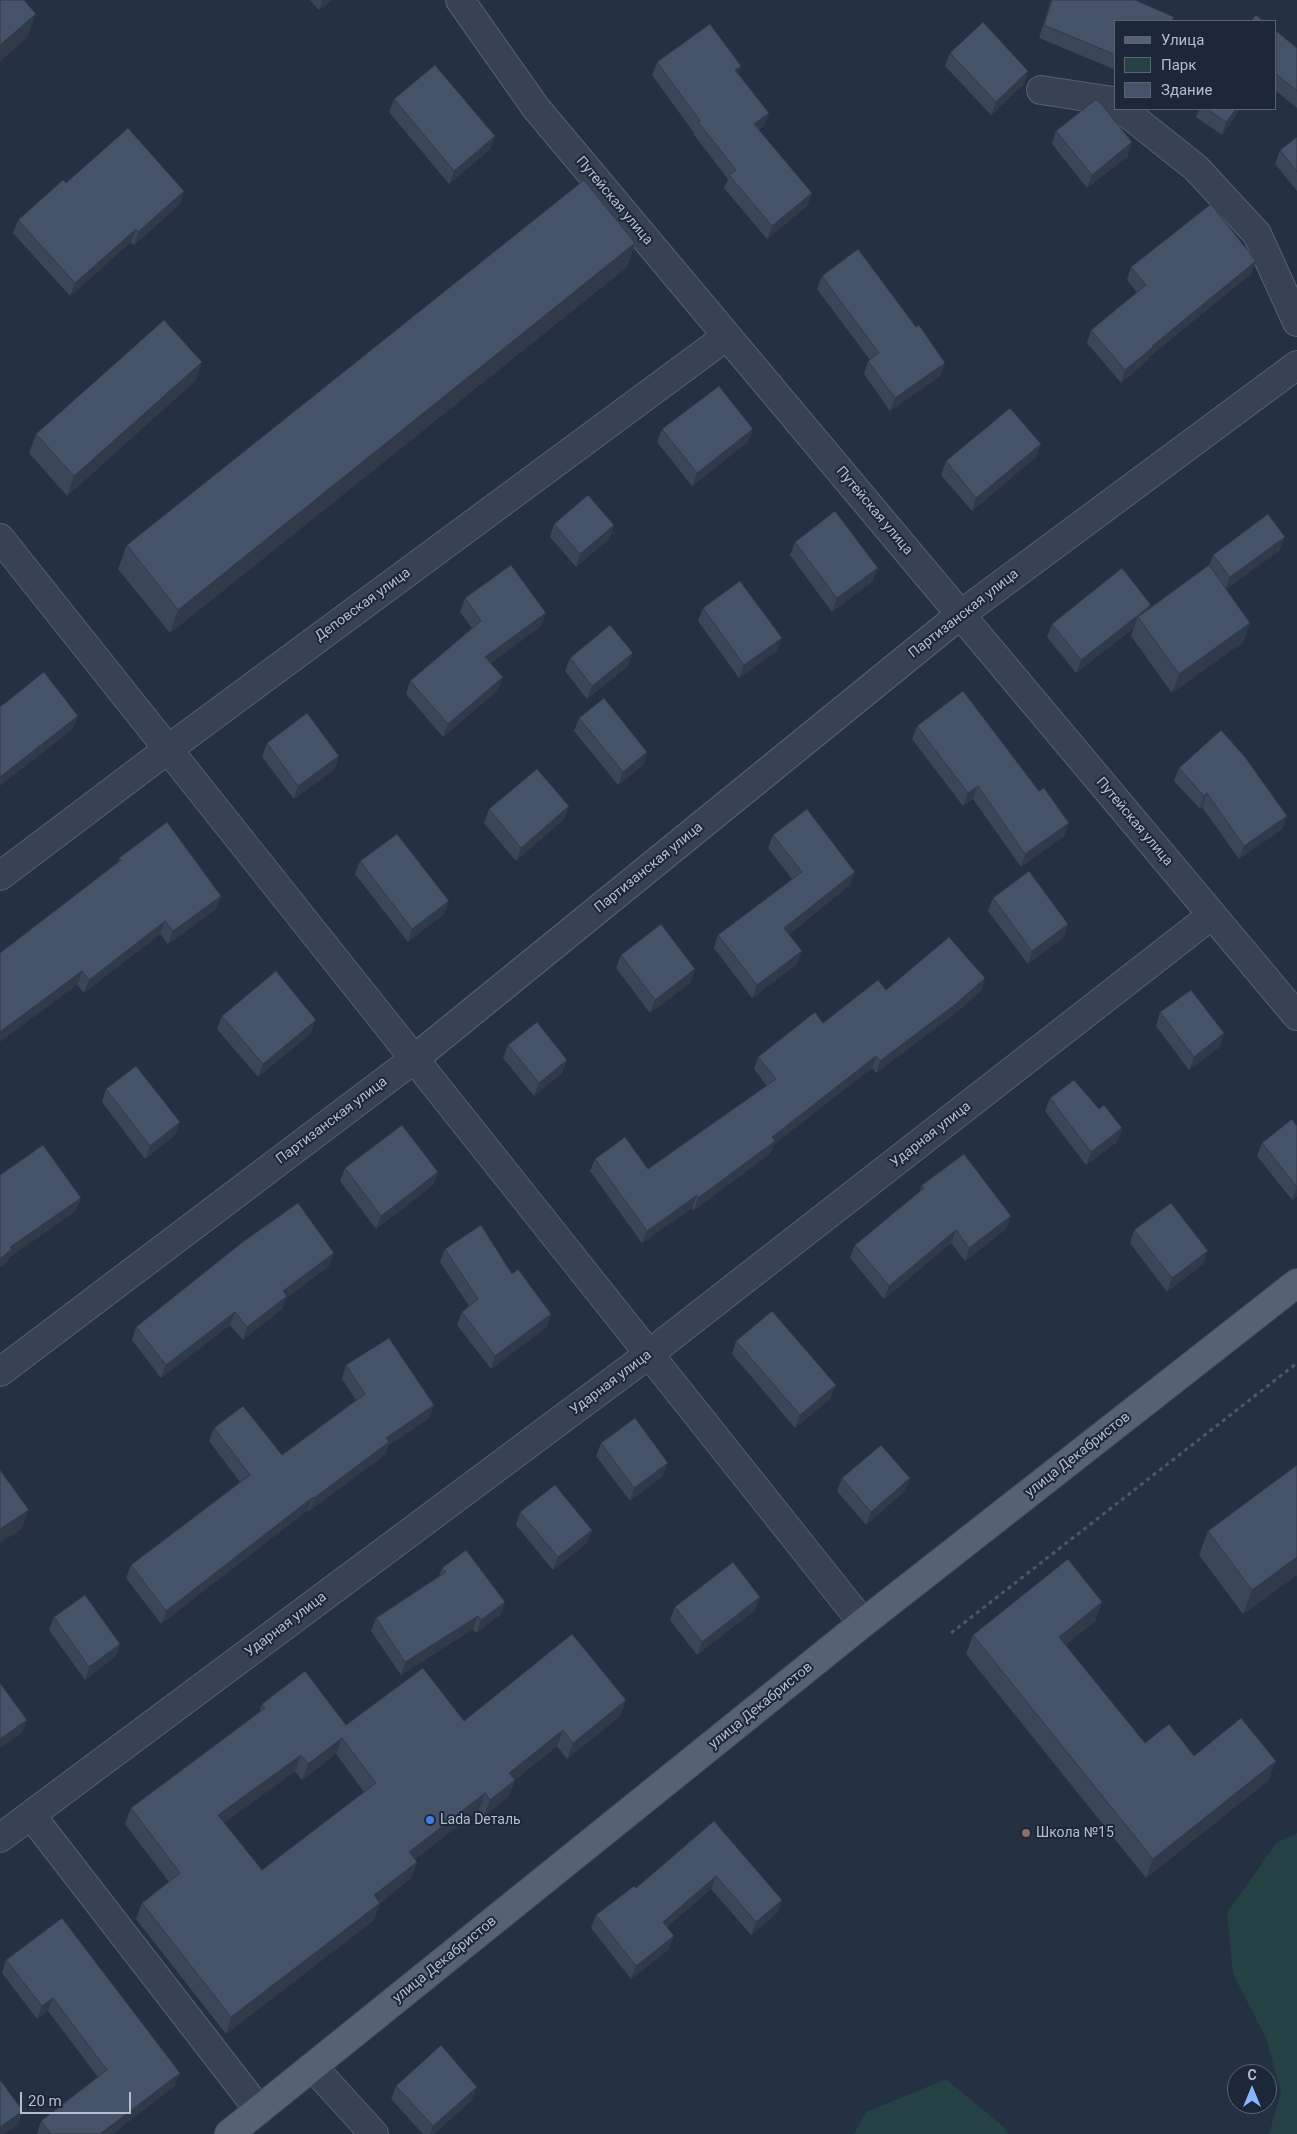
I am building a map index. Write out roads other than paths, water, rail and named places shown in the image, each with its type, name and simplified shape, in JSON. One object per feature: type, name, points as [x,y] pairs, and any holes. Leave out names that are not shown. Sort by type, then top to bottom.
[{"type":"main road","name":"улица Декабристов","points":[[229,2134],[863,1624],[1297,1283]]},
{"type":"street","name":"Путейская улица","points":[[460,0],[536,108],[1297,1016]]},
{"type":"street","points":[[1041,90],[1114,102]]},
{"type":"street","points":[[1123,110],[1196,168],[1257,234],[1297,322]]},
{"type":"street","name":"Деповская улица","points":[[0,876],[167,750],[727,336]]},
{"type":"street","name":"Партизанская улица","points":[[0,1372],[414,1060],[960,615],[1297,365]]},
{"type":"street","points":[[0,538],[863,1624]]},
{"type":"street","name":"Ударная улица","points":[[0,1838],[649,1354],[1212,915]]},
{"type":"street","points":[[31,1815],[259,2110]]},
{"type":"street","points":[[313,2066],[374,2134]]},
{"type":"place","name":"Lada Dеталь","points":[[430,1820]]},
{"type":"place","name":"Школа №15","points":[[1026,1833]]}]
